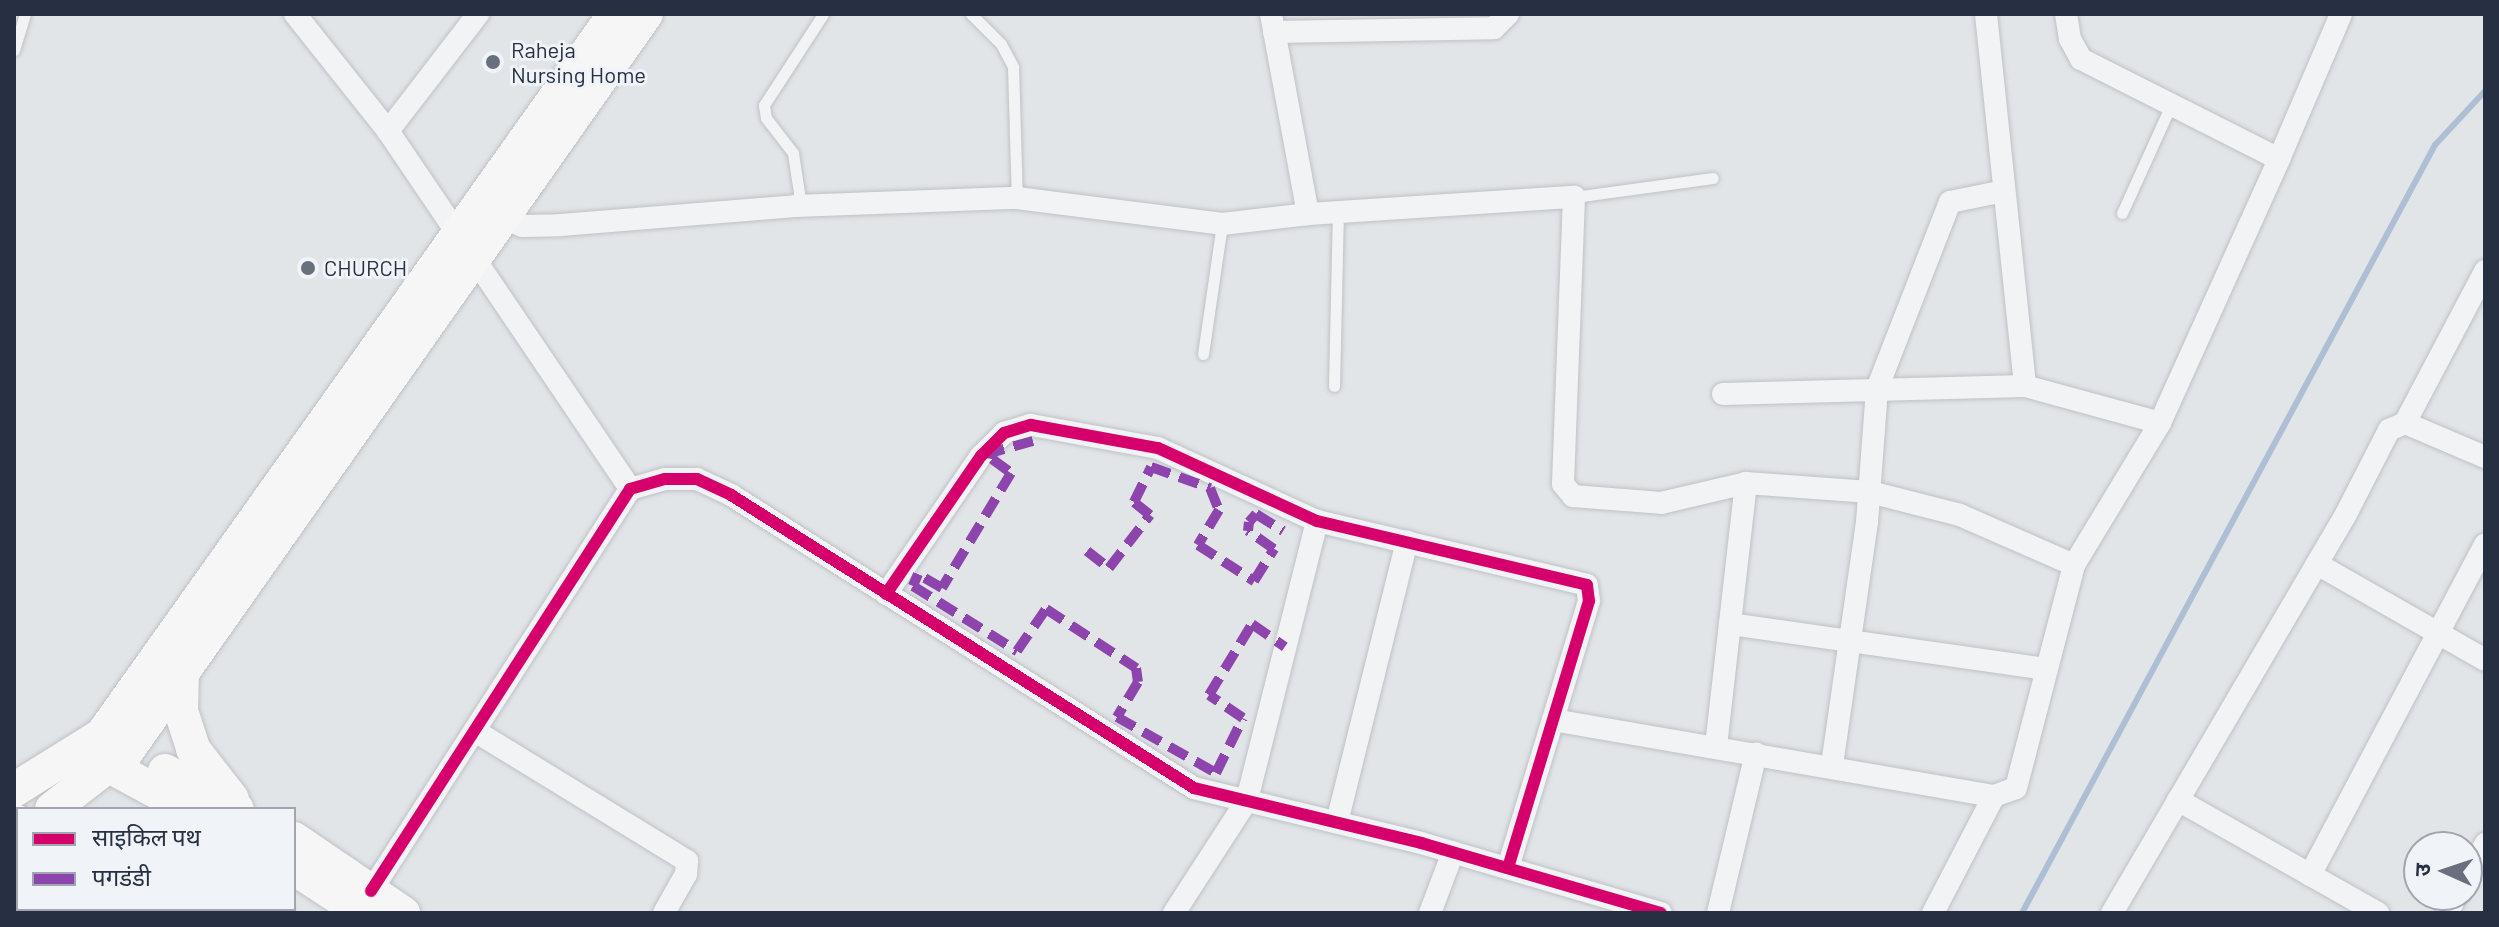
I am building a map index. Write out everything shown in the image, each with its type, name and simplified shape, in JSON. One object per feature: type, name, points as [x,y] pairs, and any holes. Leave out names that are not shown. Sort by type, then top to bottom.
[{"type":"main road","points":[[491,212],[615,14]]},
{"type":"main road","points":[[21,782],[113,751],[491,212],[646,14]]},
{"type":"main road","points":[[54,807],[113,751],[182,671],[465,249]]},
{"type":"main road","points":[[182,671],[181,711],[193,749],[237,807]]},
{"type":"main road","points":[[113,751],[186,807]]},
{"type":"main road","points":[[113,751],[235,807]]},
{"type":"main road","points":[[296,841],[367,902]]},
{"type":"main road","points":[[296,869],[367,902],[403,913]]},
{"type":"street","points":[[295,14],[388,131],[630,489]]},
{"type":"street","points":[[388,131],[478,14]]},
{"type":"street","points":[[1308,214],[1272,23],[1494,28],[1508,14]]},
{"type":"street","points":[[1986,14],[2025,386]]},
{"type":"street","points":[[2066,14],[2070,39],[2081,59],[2279,159]]},
{"type":"street","points":[[1553,720],[1832,765],[1994,796],[2013,793],[2020,780],[2045,669],[2074,565],[2160,423],[2341,14]]},
{"type":"street","points":[[1832,765],[1870,492],[1877,389],[1950,202],[2004,191]]},
{"type":"street","points":[[491,212],[522,226],[561,225],[801,206],[1017,198],[1222,224],[1308,214],[1574,197],[1564,488],[1573,496],[1661,503],[1746,483],[1870,492],[1960,515],[2074,565]]},
{"type":"street","points":[[2119,911],[2178,800],[2317,564],[2389,430],[2405,423],[2483,280]]},
{"type":"street","points":[[1723,394],[2025,386],[2160,423]]},
{"type":"street","points":[[2405,423],[2485,457]]},
{"type":"street","points":[[886,594],[981,456],[1004,433],[1031,425],[1158,448],[1317,521],[1587,585],[1589,601],[1508,868]]},
{"type":"street","points":[[367,902],[630,489],[665,479],[697,479],[1194,788],[1453,852],[1661,913]]},
{"type":"street","points":[[1716,746],[1746,483]]},
{"type":"street","points":[[1174,913],[1247,800],[1317,521]]},
{"type":"street","points":[[1337,822],[1407,542]]},
{"type":"street","points":[[2310,875],[2485,545]]},
{"type":"street","points":[[2317,564],[2485,660]]},
{"type":"street","points":[[1730,624],[2045,669]]},
{"type":"street","points":[[475,731],[687,861],[686,874],[664,913]]},
{"type":"street","points":[[1718,913],[1756,753]]},
{"type":"street","points":[[1933,913],[1994,796]]},
{"type":"street","points":[[2178,800],[2378,913]]},
{"type":"street","points":[[1430,913],[1453,852]]},
{"type":"lane","points":[[14,50],[25,14]]},
{"type":"lane","points":[[801,206],[793,153],[766,118],[764,105],[823,14]]},
{"type":"lane","points":[[971,14],[1001,44],[1013,67],[1017,198]]},
{"type":"lane","points":[[2122,213],[2171,105]]},
{"type":"lane","points":[[1574,197],[1713,178]]},
{"type":"lane","points":[[1334,386],[1338,212]]},
{"type":"lane","points":[[1203,354],[1222,224]]},
{"type":"waterway","points":[[2022,913],[2435,145],[2485,91]]},
{"type":"marked path","points":[[1033,441],[993,452],[992,459],[1011,473],[942,588],[918,574],[913,586],[1017,651],[1046,609],[1136,668],[1138,682],[1117,717],[1216,773],[1243,718],[1209,695],[1252,624],[1285,647]]},
{"type":"marked path","points":[[1087,551],[1109,568],[1150,515],[1134,502],[1151,467],[1210,488],[1219,510],[1198,545],[1254,581],[1274,549],[1248,531],[1249,522],[1256,514],[1283,531]]},
{"type":"cycle path","points":[[886,594],[981,456],[1004,433],[1031,425],[1158,448],[1317,521],[1587,585],[1589,601],[1508,868]]},
{"type":"cycle path","points":[[371,891],[630,489],[665,479],[697,479],[731,495],[1194,788],[1421,843],[1661,913]]},
{"type":"place","name":"Raheja Nursing Home","points":[[493,62]]},
{"type":"place","name":"CHURCH","points":[[308,268]]}]
